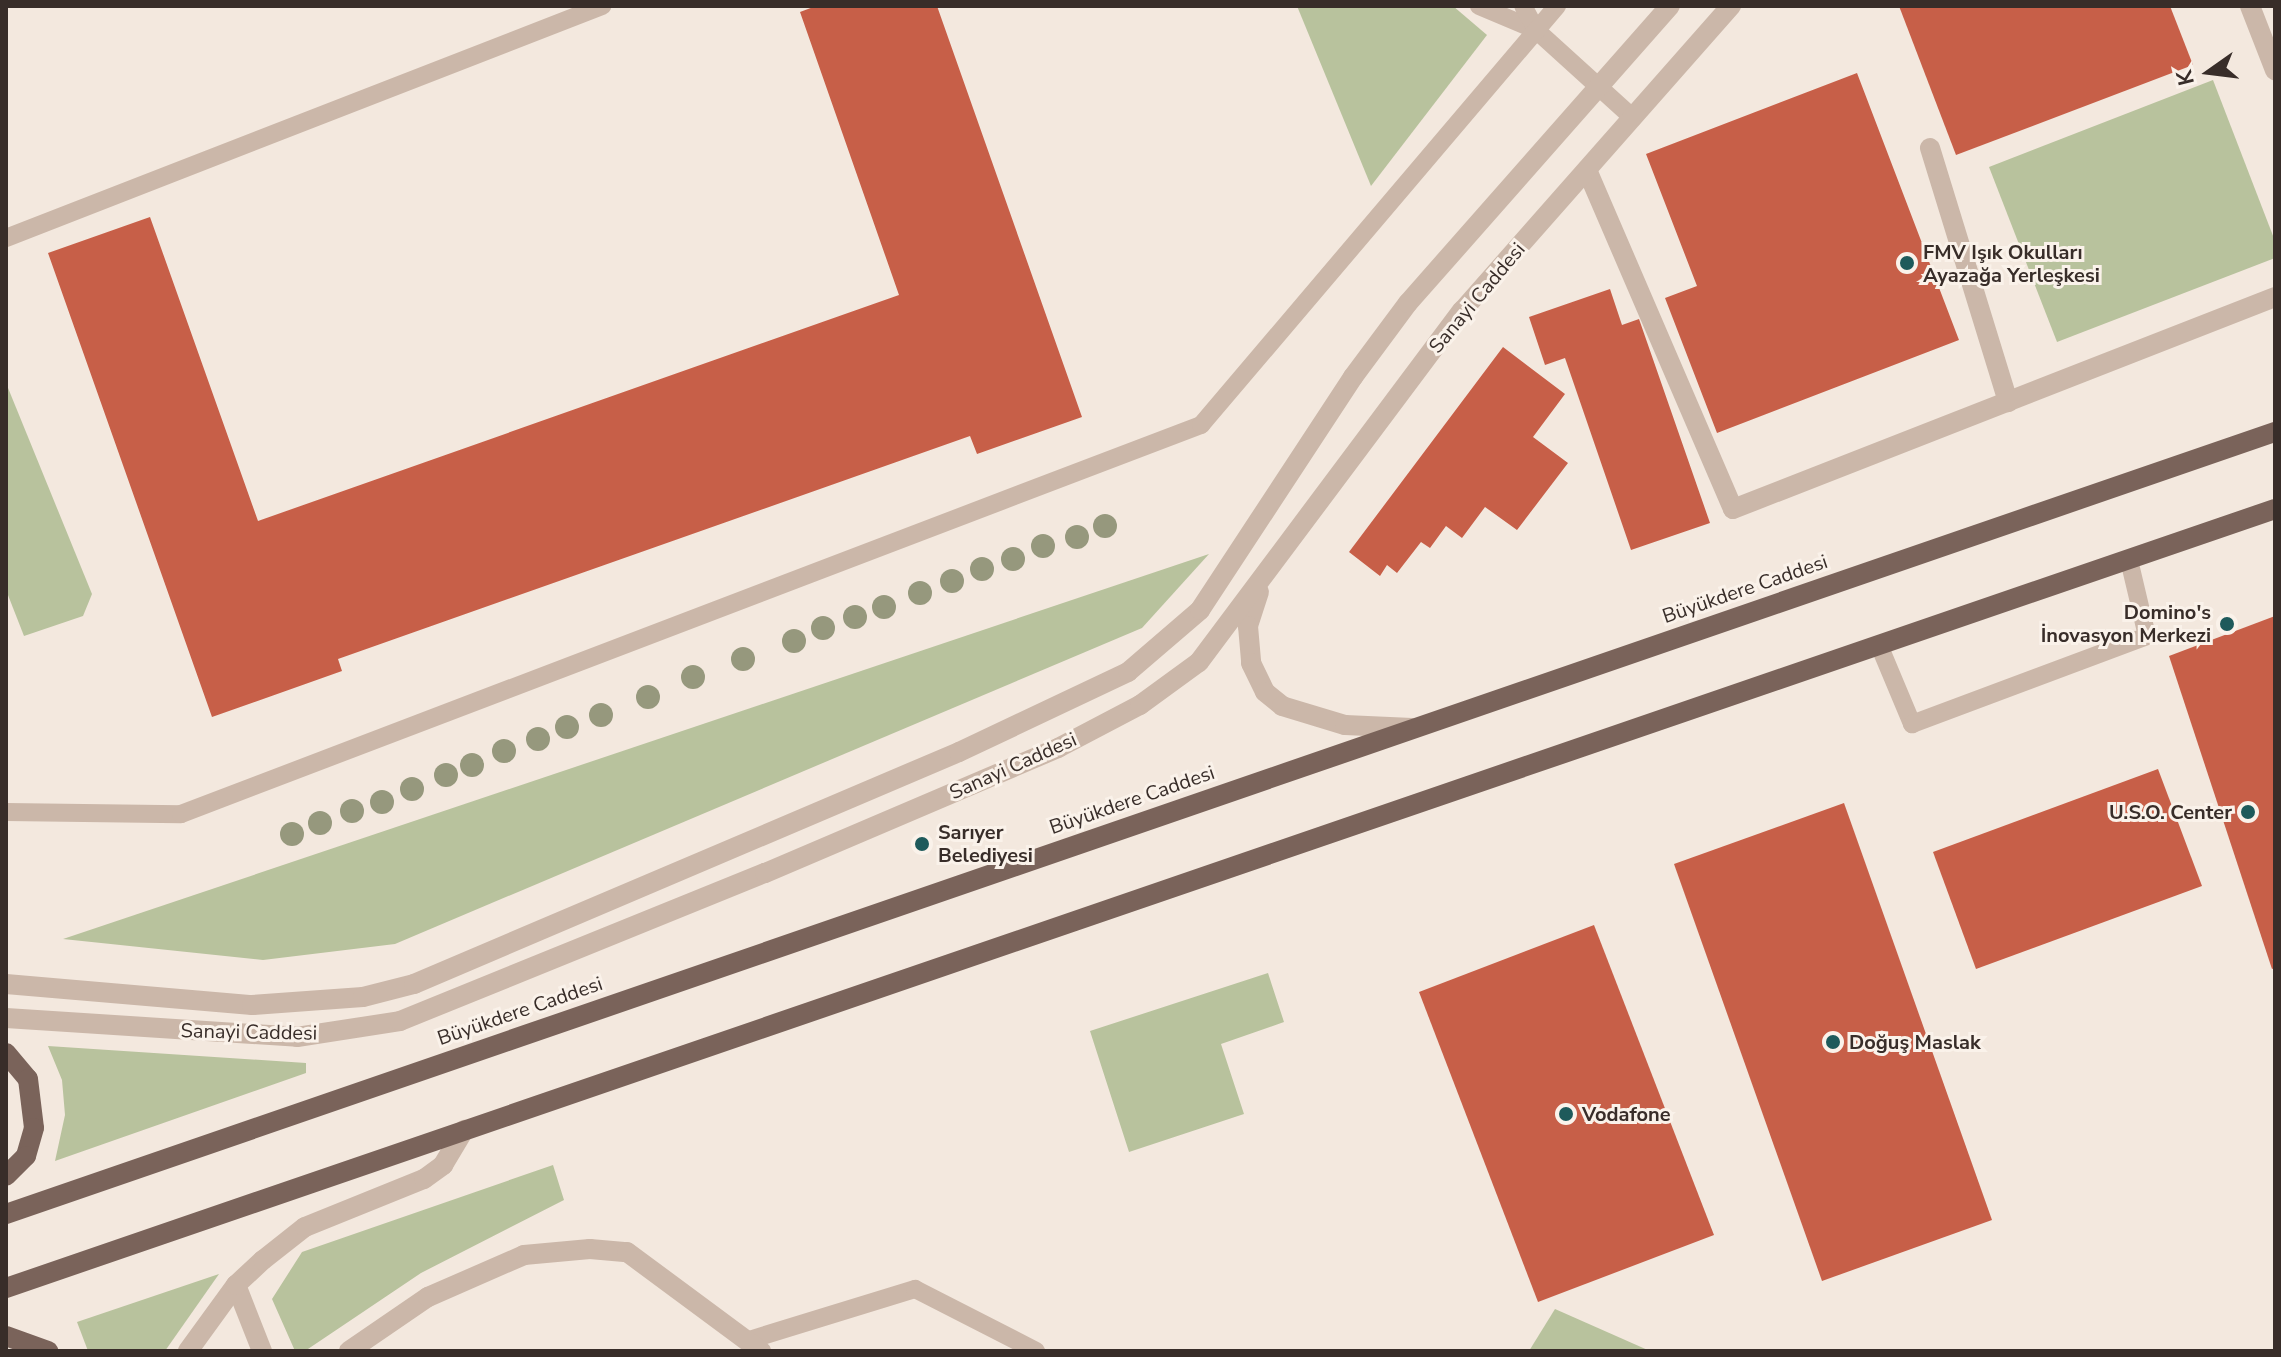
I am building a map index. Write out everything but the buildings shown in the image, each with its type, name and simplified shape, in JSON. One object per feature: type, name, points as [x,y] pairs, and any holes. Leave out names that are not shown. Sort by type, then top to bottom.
[{"type":"main road","name":"Büyükdere Caddesi","points":[[6,1214],[2275,432]]},
{"type":"main road","points":[[6,1288],[2275,509]]},
{"type":"main road","points":[[6,1053],[28,1079],[34,1128],[26,1156],[6,1176]]},
{"type":"main road","points":[[6,1336],[48,1351]]},
{"type":"street","name":"Sanayi Caddesi","points":[[6,984],[252,1005],[363,997],[414,984],[959,752],[1128,672],[1200,610],[1353,377],[1408,303],[1596,85],[1670,6]]},
{"type":"street","name":"Sanayi Caddesi","points":[[6,1018],[297,1037],[388,1024],[445,1005],[1102,727],[1199,662],[1462,311],[1731,6]]},
{"type":"street","points":[[2250,6],[2275,70]]},
{"type":"street","points":[[1930,148],[2008,402]]},
{"type":"street","points":[[1587,170],[1733,509],[2275,297]]},
{"type":"street","points":[[1265,576],[1248,626],[1251,663],[1265,692],[1282,706],[1319,719],[1412,728]]},
{"type":"street","points":[[188,1351],[236,1285],[305,1227],[424,1179],[443,1165],[464,1130]]},
{"type":"street","points":[[349,1351],[428,1297],[524,1255],[590,1249],[627,1252],[755,1346]]},
{"type":"street","points":[[236,1285],[262,1351]]},
{"type":"lane","points":[[6,238],[602,6]]},
{"type":"lane","points":[[1479,6],[1536,30]]},
{"type":"lane","points":[[1523,6],[1536,30],[1633,118]]},
{"type":"lane","points":[[6,812],[181,814],[1201,425],[1557,6]]},
{"type":"lane","points":[[1879,645],[1912,724],[2147,636],[2129,560]]},
{"type":"lane","points":[[755,1346],[915,1289],[1036,1351]]},
{"type":"green space","points":[[1297,6],[1453,6],[1487,35],[1371,186]]},
{"type":"green space","points":[[2213,80],[2275,241],[2275,258],[2057,342],[1989,167]]},
{"type":"green space","points":[[6,383],[92,594],[83,616],[24,636],[6,590]]},
{"type":"green space","points":[[1209,554],[1142,628],[395,944],[263,960],[63,939]]},
{"type":"green space","points":[[1268,973],[1284,1022],[1221,1044],[1244,1114],[1129,1152],[1090,1031]]},
{"type":"green space","points":[[48,1046],[306,1063],[306,1073],[55,1161],[65,1115],[62,1080]]},
{"type":"green space","points":[[553,1165],[564,1200],[421,1273],[305,1351],[295,1351],[272,1299],[302,1252]]},
{"type":"green space","points":[[219,1274],[165,1351],[88,1351],[77,1322]]},
{"type":"green space","points":[[1555,1309],[1650,1351],[1529,1351]]},
{"type":"place","name":"FMV Işık Okulları Ayazağa Yerleşkesi","points":[[1907,263]]},
{"type":"place","name":"Domino's İnovasyon Merkezi","points":[[2227,624]]},
{"type":"place","name":"U.S.O. Center","points":[[2248,812]]},
{"type":"place","name":"Sarıyer Belediyesi","points":[[922,844]]},
{"type":"place","name":"Doğuş Maslak","points":[[1833,1042]]},
{"type":"place","name":"Vodafone","points":[[1566,1114]]}]
